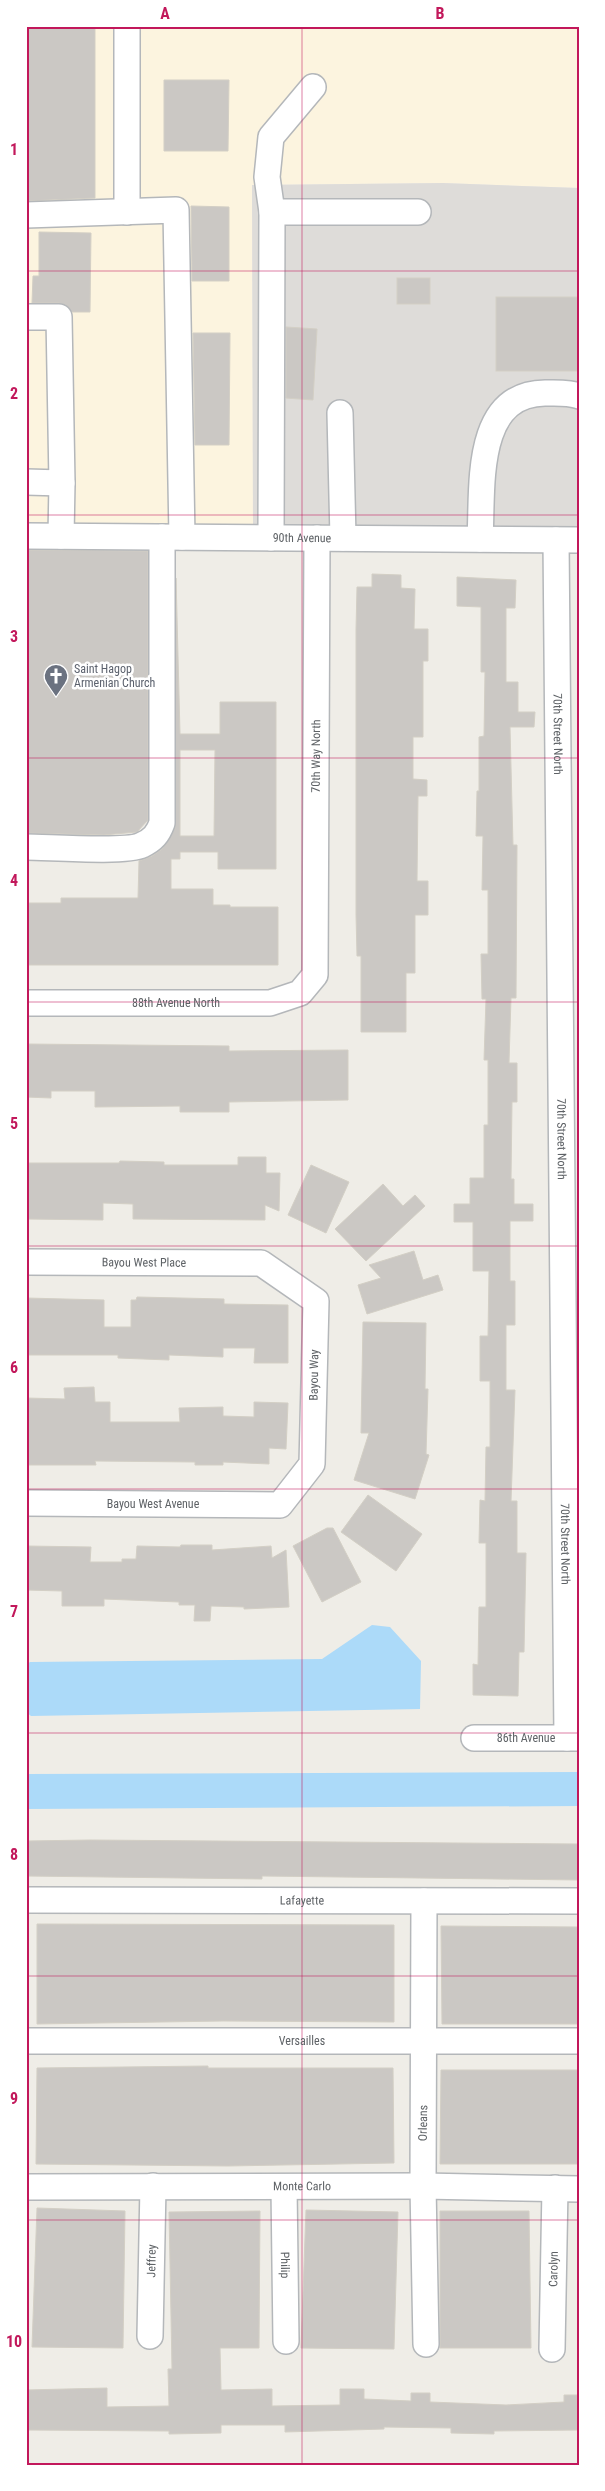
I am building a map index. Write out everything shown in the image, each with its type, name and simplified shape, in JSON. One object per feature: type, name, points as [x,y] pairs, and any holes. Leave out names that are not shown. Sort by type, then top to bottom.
[{"type":"street","points":[[127,26],[127,212]]},
{"type":"street","points":[[272,538],[272,212],[267,177],[271,137],[313,87]]},
{"type":"street","points":[[26,215],[176,210],[172,537],[162,823],[157,835],[140,846],[122,848],[26,847]]},
{"type":"street","points":[[272,212],[418,212]]},
{"type":"street","points":[[26,317],[59,317],[62,536]]},
{"type":"street","points":[[480,539],[486,448],[495,420],[509,403],[531,393],[579,396]]},
{"type":"street","points":[[340,412],[343,538]]},
{"type":"street","points":[[26,482],[62,483]]},
{"type":"street","name":"90th Avenue","points":[[26,536],[567,540]]},
{"type":"street","name":"70th Way North","points":[[315,975],[317,538]]},
{"type":"street","name":"70th Street North","points":[[567,540],[573,1738]]},
{"type":"street","name":"88th Avenue North","points":[[26,1003],[270,1002],[300,993],[315,975]]},
{"type":"street","name":"Bayou West Place","points":[[26,1262],[261,1263]]},
{"type":"street","name":"Bayou Way","points":[[261,1263],[316,1301],[312,1464],[280,1505]]},
{"type":"street","name":"Bayou West Avenue","points":[[26,1504],[280,1505]]},
{"type":"street","name":"86th Avenue","points":[[474,1738],[573,1738]]},
{"type":"street","name":"Lafayette","points":[[26,1900],[579,1901]]},
{"type":"street","name":"Orleans","points":[[424,1901],[422,2186],[426,2344]]},
{"type":"street","name":"Versailles","points":[[26,2041],[579,2040]]},
{"type":"street","name":"Jeffrey","points":[[150,2336],[153,2186]]},
{"type":"street","name":"Monte Carlo","points":[[26,2187],[422,2186],[567,2188]]},
{"type":"street","name":"Philip","points":[[284,2187],[286,2341]]},
{"type":"street","name":"Carolyn","points":[[552,2348],[567,2188]]},
{"type":"shaded area","points":[[26,26],[579,26],[579,188],[443,183],[252,185],[253,526],[26,525]]},
{"type":"shaded area","points":[[443,183],[579,188],[579,528],[253,526],[252,185]]},
{"type":"water","points":[[372,1625],[390,1627],[421,1661],[420,1709],[31,1716],[26,1712],[26,1665],[30,1662],[322,1659]]},
{"type":"water","points":[[579,1772],[579,1806],[26,1809],[26,1774]]},
{"type":"building","points":[[26,26],[95,26],[95,198],[26,201]]},
{"type":"building","points":[[164,80],[229,80],[228,151],[164,151]]},
{"type":"building","points":[[191,206],[229,207],[229,281],[192,281]]},
{"type":"building","points":[[39,232],[91,233],[90,312],[72,312],[66,305],[59,303],[32,303],[33,276],[39,276]]},
{"type":"building","points":[[397,278],[430,278],[430,304],[397,304]]},
{"type":"building","points":[[496,297],[579,297],[579,371],[496,371]]},
{"type":"building","points":[[286,327],[317,329],[313,400],[286,398]]},
{"type":"building","points":[[193,333],[230,333],[229,445],[195,445]]},
{"type":"building","points":[[26,550],[148,551],[148,820],[137,832],[104,835],[26,833]]},
{"type":"building","points":[[372,574],[401,575],[401,588],[415,589],[414,629],[428,629],[428,661],[423,661],[423,737],[413,737],[413,779],[427,780],[427,796],[418,796],[417,881],[428,881],[428,915],[415,915],[415,973],[406,973],[406,1032],[361,1032],[361,956],[357,956],[356,914],[357,587],[372,587]]},
{"type":"building","points":[[457,577],[516,580],[515,608],[506,608],[506,682],[518,682],[518,712],[535,712],[534,727],[510,727],[513,845],[517,845],[516,998],[511,998],[509,1063],[517,1063],[517,1102],[512,1102],[511,1179],[514,1179],[514,1204],[533,1204],[533,1221],[510,1221],[510,1281],[515,1281],[515,1325],[506,1325],[506,1390],[515,1390],[511,1501],[517,1501],[517,1553],[526,1553],[524,1652],[519,1652],[518,1696],[473,1695],[473,1664],[478,1665],[479,1607],[486,1607],[486,1543],[479,1543],[480,1500],[485,1501],[486,1447],[490,1447],[490,1381],[480,1381],[480,1336],[488,1336],[489,1271],[473,1271],[473,1222],[454,1222],[454,1204],[470,1204],[470,1178],[484,1178],[484,1125],[488,1125],[488,1060],[484,1060],[486,999],[482,999],[481,954],[488,954],[488,890],[482,890],[483,836],[476,836],[477,791],[479,791],[479,737],[484,736],[485,672],[481,672],[481,607],[457,606]]},
{"type":"building","points":[[176,578],[180,734],[220,734],[220,702],[276,702],[276,869],[218,869],[218,852],[180,852],[180,859],[171,859],[171,889],[213,889],[213,905],[278,907],[278,965],[26,965],[26,903],[61,903],[61,898],[138,898],[139,861],[152,856],[162,849],[175,828]],"holes":[[[180,750],[215,750],[214,836],[180,836]]]},
{"type":"building","points":[[26,1044],[229,1046],[229,1051],[348,1050],[348,1100],[229,1102],[229,1112],[180,1112],[180,1106],[95,1107],[95,1091],[51,1091],[51,1098],[26,1097]]},
{"type":"building","points":[[238,1157],[266,1157],[266,1173],[280,1173],[279,1211],[265,1205],[265,1220],[133,1219],[133,1204],[103,1203],[103,1220],[26,1219],[26,1163],[119,1163],[120,1161],[164,1162],[164,1165],[238,1165]]},
{"type":"building","points":[[311,1165],[349,1182],[326,1233],[288,1215]]},
{"type":"building","points":[[383,1184],[403,1206],[415,1195],[425,1206],[366,1261],[335,1229]]},
{"type":"building","points":[[414,1251],[423,1280],[438,1275],[443,1290],[367,1314],[358,1285],[381,1278],[369,1265]]},
{"type":"building","points":[[137,1297],[224,1299],[224,1304],[288,1305],[288,1363],[254,1363],[255,1348],[223,1348],[223,1357],[169,1355],[169,1360],[118,1358],[118,1355],[26,1355],[26,1298],[104,1300],[104,1327],[131,1327],[131,1300],[136,1300]]},
{"type":"building","points":[[363,1322],[426,1323],[425,1389],[428,1389],[426,1454],[429,1455],[415,1499],[354,1480],[369,1433],[361,1433]]},
{"type":"building","points":[[94,1387],[95,1402],[110,1402],[110,1422],[180,1422],[179,1408],[223,1407],[223,1416],[254,1417],[254,1402],[288,1403],[286,1449],[269,1448],[269,1464],[223,1462],[223,1465],[195,1465],[195,1462],[95,1461],[96,1465],[26,1465],[26,1398],[65,1399],[64,1388]]},
{"type":"building","points":[[368,1495],[422,1534],[396,1571],[341,1532]]},
{"type":"building","points":[[327,1528],[333,1528],[361,1582],[322,1602],[293,1546]]},
{"type":"building","points":[[181,1545],[212,1545],[212,1550],[271,1546],[272,1558],[286,1550],[289,1607],[244,1609],[244,1607],[211,1606],[210,1621],[194,1621],[195,1605],[179,1605],[179,1602],[104,1599],[104,1606],[62,1606],[62,1591],[26,1590],[26,1546],[91,1547],[90,1562],[122,1562],[122,1559],[136,1559],[137,1546],[180,1547]]},
{"type":"building","points":[[26,1841],[579,1844],[579,1880],[262,1876],[262,1879],[26,1876]]},
{"type":"building","points":[[37,1924],[394,1925],[394,2022],[223,2021],[37,2024]]},
{"type":"building","points":[[441,1926],[579,1927],[579,2024],[442,2024]]},
{"type":"building","points":[[208,2066],[208,2068],[393,2068],[394,2163],[228,2166],[36,2164],[37,2068]]},
{"type":"building","points":[[441,2070],[579,2070],[579,2164],[440,2164]]},
{"type":"building","points":[[37,2208],[125,2211],[123,2348],[32,2347]]},
{"type":"building","points":[[306,2210],[398,2212],[394,2349],[301,2348]]},
{"type":"building","points":[[260,2211],[259,2348],[220,2348],[221,2390],[272,2389],[272,2406],[340,2405],[340,2389],[364,2389],[364,2399],[411,2401],[411,2393],[430,2393],[430,2402],[506,2405],[564,2402],[564,2395],[579,2395],[579,2430],[494,2431],[494,2434],[451,2433],[451,2428],[384,2427],[384,2429],[285,2432],[285,2425],[221,2425],[221,2433],[169,2434],[169,2431],[26,2430],[26,2390],[107,2388],[107,2407],[169,2406],[168,2369],[172,2369],[169,2212]]},
{"type":"building","points":[[440,2211],[529,2211],[531,2348],[440,2348]]},
{"type":"place","name":"Saint Hagop Armenian Church","points":[[56,697]]}]
